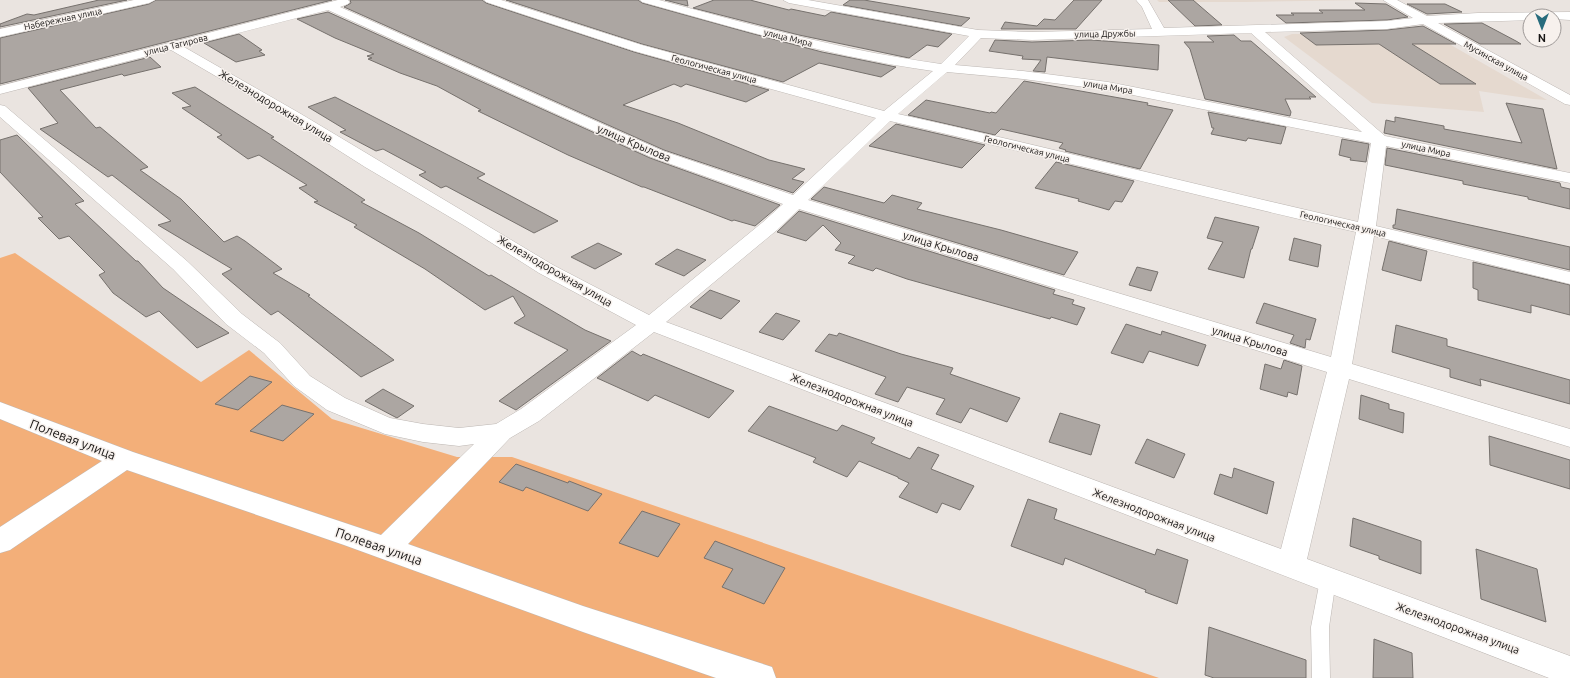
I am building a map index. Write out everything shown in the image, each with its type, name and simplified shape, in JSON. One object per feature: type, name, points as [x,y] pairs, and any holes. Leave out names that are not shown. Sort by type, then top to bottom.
[{"type":"street","name":"Набережная улица","points":[[0,33],[150,0]]},
{"type":"street","name":"улица Тагирова","points":[[0,90],[352,0]]},
{"type":"street","name":"Геологическая улица","points":[[490,0],[638,48],[887,116],[986,138],[1220,196],[1570,278]]},
{"type":"street","name":"улица Мира","points":[[646,0],[842,51],[944,68],[1024,75],[1108,86],[1570,178]]},
{"type":"street","name":"улица Дружбы","points":[[789,0],[978,34],[1032,36],[1387,25],[1423,19],[1477,16],[1522,16]]},
{"type":"street","points":[[1142,0],[1147,6],[1160,32]]},
{"type":"street","name":"Мусинская улица","points":[[1389,0],[1570,101]]},
{"type":"street","points":[[1526,3],[1536,8]]},
{"type":"street","name":"улица Крылова","points":[[330,6],[657,154],[795,202],[1570,438]]},
{"type":"street","points":[[1255,30],[1379,139],[1366,229],[1340,368],[1291,567]]},
{"type":"street","points":[[386,548],[501,432],[530,415],[651,324],[700,282],[770,226],[887,116],[944,68],[978,34]]},
{"type":"street","name":"Железнодорожная улица","points":[[173,46],[296,117],[546,269],[651,324],[1291,567],[1570,671]]},
{"type":"street","points":[[0,109],[180,265],[234,319],[272,348],[302,381],[336,404],[384,425],[423,433],[459,437],[501,432]]},
{"type":"street","name":"Полевая улица","points":[[0,410],[124,459],[386,548],[583,619],[760,678]]},
{"type":"street","points":[[0,542],[124,459]]},
{"type":"lane","points":[[1321,678],[1320,627],[1328,580]]},
{"type":"shaded area","points":[[1157,0],[1369,0],[1159,2]]},
{"type":"shaded area","points":[[1430,33],[1547,100],[1479,91],[1484,112],[1372,103],[1284,37],[1292,34]]},
{"type":"shaded area","points":[[15,253],[201,382],[249,350],[332,419],[457,457],[512,457],[1159,678],[0,678],[0,258]]},
{"type":"building","points":[[99,0],[127,0],[0,27],[0,24],[27,14],[34,15]]},
{"type":"building","points":[[156,0],[332,0],[0,84],[0,38],[149,4]]},
{"type":"building","points":[[350,0],[482,0],[486,3],[634,52],[769,90],[746,102],[686,84],[681,87],[674,84],[623,105],[678,123],[769,160],[805,169],[792,179],[804,182],[793,193],[664,150],[344,7],[351,3]]},
{"type":"building","points":[[506,0],[638,0],[642,3],[822,52],[896,67],[881,77],[819,63],[783,82],[642,44]]},
{"type":"building","points":[[665,0],[687,0],[688,6]]},
{"type":"building","points":[[714,0],[750,0],[789,10],[791,9],[825,16],[831,12],[952,34],[938,47],[927,45],[909,58],[799,35],[693,8]]},
{"type":"building","points":[[850,0],[864,0],[970,18],[961,26],[843,5]]},
{"type":"building","points":[[1074,0],[1102,0],[1076,29],[1001,29],[1005,22],[1037,26],[1044,19],[1055,20]]},
{"type":"building","points":[[1168,0],[1193,0],[1222,25],[1195,26]]},
{"type":"building","points":[[1355,3],[1386,4],[1408,17],[1387,20],[1286,23],[1276,15],[1294,15],[1291,13],[1323,13],[1319,10],[1365,10]]},
{"type":"building","points":[[1407,4],[1445,4],[1462,12],[1427,14]]},
{"type":"building","points":[[328,12],[650,158],[780,205],[755,226],[734,220],[732,221],[642,187],[568,155],[478,111],[481,110],[437,86],[400,73],[368,59],[372,58],[367,56],[374,54],[335,38],[297,19]]},
{"type":"building","points":[[1482,23],[1521,44],[1480,44],[1444,24]]},
{"type":"building","points":[[1423,26],[1456,44],[1412,44],[1476,84],[1440,84],[1379,44],[1316,45],[1300,33],[1387,30]]},
{"type":"building","points":[[239,34],[262,50],[259,51],[265,55],[236,62],[204,43]]},
{"type":"building","points":[[1234,35],[1241,41],[1251,41],[1316,97],[1309,97],[1311,99],[1285,99],[1291,112],[1290,116],[1205,99],[1190,49],[1184,42],[1214,42],[1207,36]]},
{"type":"building","points":[[995,40],[1032,42],[1091,40],[1159,45],[1158,70],[1047,57],[1045,72],[1033,71],[1041,60],[1022,59],[1023,56],[989,51]]},
{"type":"building","points":[[150,57],[161,67],[124,76],[122,74],[60,90],[96,128],[100,127],[148,167],[140,170],[181,199],[224,242],[237,236],[245,241],[282,269],[273,273],[310,295],[308,296],[394,360],[361,377],[278,311],[271,315],[222,274],[232,269],[158,225],[171,221],[112,175],[108,177],[40,129],[58,123],[28,88]]},
{"type":"building","points":[[1024,81],[1148,103],[1147,105],[1173,110],[1140,169],[1065,151],[1066,150],[1059,148],[1063,143],[1001,129],[995,135],[908,115],[926,100],[996,113]]},
{"type":"building","points":[[195,87],[274,137],[271,138],[365,200],[361,202],[419,233],[489,276],[491,275],[585,330],[611,341],[516,410],[499,401],[568,350],[514,323],[525,316],[513,296],[485,310],[425,269],[354,227],[357,225],[314,202],[318,201],[299,188],[307,185],[259,155],[248,159],[217,137],[222,135],[182,108],[191,106],[172,93]]},
{"type":"building","points":[[335,97],[485,174],[477,178],[558,221],[534,233],[446,186],[441,188],[419,175],[426,172],[383,149],[376,151],[340,132],[346,130],[308,107]]},
{"type":"building","points":[[1506,103],[1543,109],[1557,169],[1384,133],[1386,120],[1395,122],[1395,117],[1444,126],[1444,129],[1522,143]]},
{"type":"building","points":[[1208,112],[1286,127],[1281,144],[1248,138],[1246,141],[1211,134],[1214,128],[1212,128]]},
{"type":"building","points":[[896,124],[985,145],[962,168],[869,146]]},
{"type":"building","points":[[17,135],[84,201],[75,204],[136,261],[138,261],[163,288],[229,333],[197,348],[159,311],[146,317],[113,293],[99,275],[105,272],[69,236],[59,239],[38,218],[43,217],[0,172],[0,140]]},
{"type":"building","points":[[1342,139],[1369,144],[1366,162],[1350,160],[1351,158],[1339,155]]},
{"type":"building","points":[[1387,148],[1560,183],[1561,187],[1570,189],[1570,209],[1528,199],[1528,197],[1463,184],[1463,181],[1385,165]]},
{"type":"building","points":[[1056,162],[1134,181],[1122,202],[1115,201],[1109,210],[1078,201],[1079,199],[1035,188]]},
{"type":"building","points":[[824,187],[884,203],[892,195],[922,203],[917,209],[1001,230],[1078,252],[1064,275],[811,199]]},
{"type":"building","points":[[1397,209],[1570,247],[1570,270],[1393,228],[1393,225],[1395,225]]},
{"type":"building","points":[[799,211],[1055,290],[1053,294],[1074,300],[1072,304],[1085,308],[1077,325],[1051,317],[1050,319],[907,279],[876,268],[873,271],[848,263],[855,256],[835,250],[841,243],[823,225],[806,241],[777,232]]},
{"type":"building","points":[[1215,217],[1259,227],[1251,249],[1244,278],[1208,269],[1223,242],[1207,238]]},
{"type":"building","points":[[1294,238],[1321,245],[1318,267],[1289,260]]},
{"type":"building","points":[[1389,241],[1427,251],[1421,281],[1382,270]]},
{"type":"building","points":[[598,243],[622,254],[595,269],[571,257]]},
{"type":"building","points":[[677,249],[706,260],[684,276],[655,264]]},
{"type":"building","points":[[1473,262],[1570,285],[1570,315],[1531,305],[1531,313],[1478,300],[1478,290],[1473,288]]},
{"type":"building","points":[[1137,267],[1158,272],[1151,291],[1129,285]]},
{"type":"building","points":[[710,290],[740,301],[721,319],[690,307]]},
{"type":"building","points":[[1264,303],[1316,319],[1310,340],[1306,339],[1305,348],[1290,343],[1294,335],[1256,323]]},
{"type":"building","points":[[776,313],[800,321],[783,340],[759,332]]},
{"type":"building","points":[[1126,324],[1161,335],[1162,331],[1206,345],[1198,366],[1149,351],[1143,363],[1111,353]]},
{"type":"building","points":[[1396,325],[1447,339],[1447,346],[1570,380],[1570,404],[1480,379],[1481,386],[1450,377],[1450,369],[1392,352]]},
{"type":"building","points":[[839,333],[901,354],[953,368],[950,374],[1020,398],[1007,422],[970,408],[961,423],[936,414],[945,399],[907,387],[898,402],[875,394],[886,377],[815,351],[829,334],[837,336]]},
{"type":"building","points":[[632,351],[641,356],[643,354],[734,391],[709,418],[655,395],[648,401],[597,378]]},
{"type":"building","points":[[1284,360],[1302,366],[1297,395],[1288,392],[1287,397],[1260,389],[1265,364],[1281,369]]},
{"type":"building","points":[[250,376],[272,382],[238,410],[215,404]]},
{"type":"building","points":[[383,389],[414,406],[397,418],[365,401]]},
{"type":"building","points":[[1361,395],[1389,404],[1389,409],[1404,413],[1403,433],[1359,419]]},
{"type":"building","points":[[282,405],[314,414],[283,441],[250,431]]},
{"type":"building","points":[[769,406],[837,431],[842,425],[875,438],[871,443],[910,459],[918,447],[939,455],[931,469],[974,486],[960,510],[942,503],[937,513],[899,497],[909,483],[898,477],[859,461],[847,477],[813,462],[816,458],[748,431]]},
{"type":"building","points":[[1060,413],[1100,425],[1091,455],[1049,442]]},
{"type":"building","points":[[1489,436],[1570,460],[1570,489],[1490,465]]},
{"type":"building","points":[[1147,439],[1185,454],[1174,478],[1135,463]]},
{"type":"building","points":[[516,464],[568,483],[569,481],[602,494],[588,511],[526,487],[523,491],[499,482]]},
{"type":"building","points":[[1234,468],[1274,482],[1267,514],[1214,494],[1220,474],[1232,478]]},
{"type":"building","points":[[1028,499],[1057,509],[1054,519],[1155,555],[1157,549],[1188,560],[1177,604],[1065,558],[1063,565],[1011,546]]},
{"type":"building","points":[[642,511],[680,524],[658,557],[619,543]]},
{"type":"building","points":[[1353,518],[1421,541],[1421,574],[1379,559],[1379,556],[1350,546]]},
{"type":"building","points":[[715,541],[785,568],[764,604],[722,587],[733,569],[704,558]]},
{"type":"building","points":[[1476,549],[1537,569],[1546,622],[1481,599]]},
{"type":"building","points":[[1209,627],[1306,660],[1306,678],[1214,678],[1205,675]]},
{"type":"building","points":[[1374,639],[1412,653],[1413,678],[1373,678]]}]
